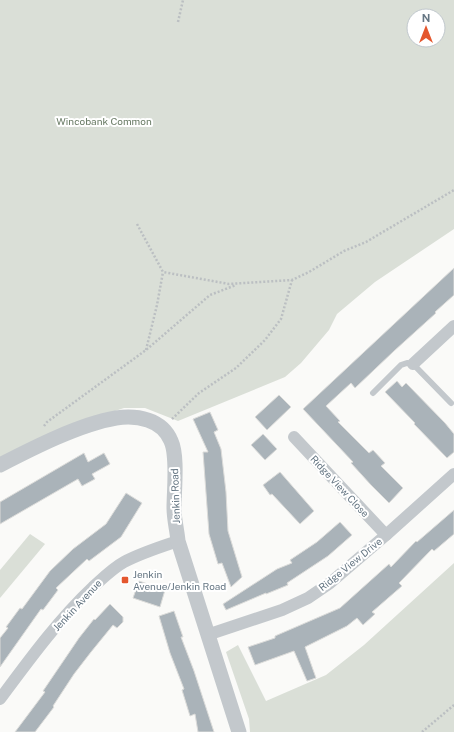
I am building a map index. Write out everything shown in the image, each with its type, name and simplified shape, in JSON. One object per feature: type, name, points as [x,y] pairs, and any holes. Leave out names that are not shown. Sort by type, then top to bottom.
[{"type":"street","points":[[413,364],[454,326]]},
{"type":"street","points":[[0,465],[57,438],[116,418],[136,417],[151,420],[162,428]]},
{"type":"street","name":"Jenkin Road","points":[[162,428],[171,441],[174,458],[174,510],[178,541],[239,732]]},
{"type":"street","name":"Ridge View Close","points":[[294,438],[386,535]]},
{"type":"street","name":"Ridge View Drive","points":[[208,635],[282,610],[308,598],[330,583],[454,474]]},
{"type":"street","name":"Jenkin Avenue","points":[[0,699],[58,624],[83,596],[104,576],[123,562],[178,541]]},
{"type":"lane","points":[[373,393],[401,366],[407,363],[413,364],[451,403]]},
{"type":"path","points":[[178,22],[183,0]]},
{"type":"path","points":[[163,272],[229,284],[292,280],[309,272],[344,251],[366,242],[454,190]]},
{"type":"path","points":[[137,224],[163,272],[146,350]]},
{"type":"path","points":[[162,428],[199,393],[236,368],[264,340],[281,319],[292,280]]},
{"type":"path","points":[[41,445],[42,429],[47,422],[146,350],[210,295],[238,284]]},
{"type":"path","points":[[422,732],[454,705]]},
{"type":"green space","name":"Wincobank Common","points":[[0,0],[454,0],[454,229],[375,282],[337,314],[329,330],[301,363],[285,377],[178,421],[145,408],[124,408],[48,434],[0,458]]},
{"type":"green space","points":[[30,534],[45,544],[0,598],[0,570]]},
{"type":"green space","points":[[454,563],[454,732],[250,732],[249,719],[226,652],[238,645],[266,701],[326,675],[364,645]]},
{"type":"building","points":[[454,268],[454,295],[355,388],[351,383],[326,406],[340,421],[338,422],[369,453],[373,450],[385,463],[381,466],[403,488],[389,503],[303,409]]},
{"type":"building","points":[[397,381],[402,387],[406,383],[454,434],[454,452],[447,458],[385,392]]},
{"type":"building","points":[[279,395],[291,407],[267,430],[255,417]]},
{"type":"building","points":[[210,412],[218,430],[214,432],[221,449],[226,492],[228,531],[242,577],[231,587],[222,563],[218,564],[209,534],[203,452],[208,452],[193,419]]},
{"type":"building","points":[[263,434],[277,449],[265,460],[251,445]]},
{"type":"building","points":[[84,453],[88,462],[104,453],[110,464],[92,474],[95,479],[82,486],[78,479],[0,524],[0,502]]},
{"type":"building","points":[[280,472],[314,511],[300,524],[272,494],[270,495],[263,485]]},
{"type":"building","points":[[126,493],[142,503],[121,537],[89,561],[87,559],[56,588],[58,590],[43,610],[41,609],[0,667],[0,638],[8,628],[6,627],[20,608],[22,609],[50,571],[73,549],[106,524]]},
{"type":"building","points":[[454,510],[454,534],[434,551],[432,549],[399,583],[402,586],[372,612],[375,614],[363,625],[357,618],[347,626],[305,647],[316,678],[307,681],[294,651],[255,665],[248,647],[275,638],[275,636],[340,608],[389,564],[391,567],[416,541],[417,542]]},
{"type":"building","points":[[340,522],[352,535],[328,556],[287,583],[288,585],[226,610],[223,604],[277,569],[292,563],[290,560],[317,542]]},
{"type":"building","points":[[139,581],[165,590],[160,607],[133,598]]},
{"type":"building","points":[[110,604],[123,617],[123,622],[117,628],[113,625],[91,652],[74,674],[53,706],[54,707],[35,732],[15,732],[45,692],[43,691],[79,638],[94,619],[95,620]]},
{"type":"building","points":[[174,611],[183,637],[181,637],[214,732],[198,732],[195,714],[190,716],[182,690],[184,689],[170,653],[159,616]]},
{"type":"place","name":"Jenkin Avenue/Jenkin Road","points":[[125,580]]}]
